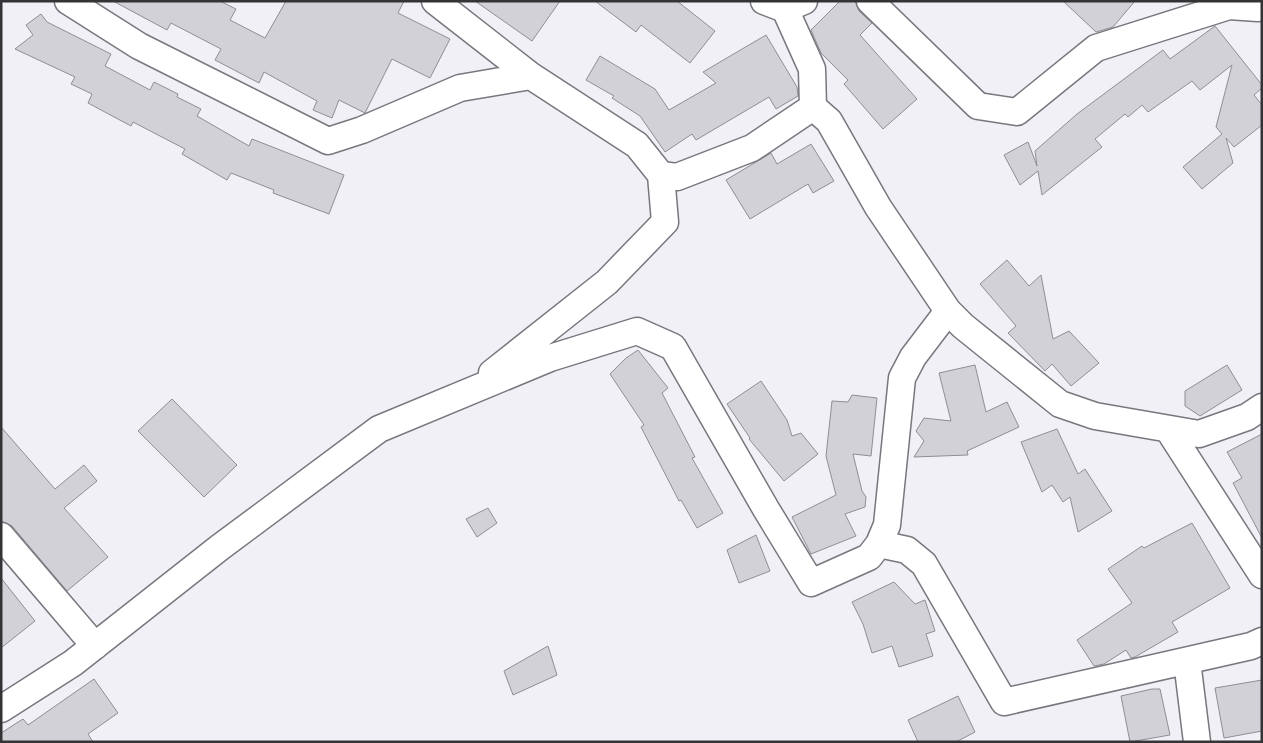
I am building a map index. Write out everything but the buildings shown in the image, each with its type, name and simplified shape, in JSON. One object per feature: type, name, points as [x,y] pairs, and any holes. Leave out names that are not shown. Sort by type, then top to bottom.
[{"type":"street","points":[[68,1],[139,46],[328,141],[362,130],[460,88],[531,76]]},
{"type":"street","points":[[435,1],[531,76],[637,144],[661,175],[665,222],[607,282],[465,393]]},
{"type":"street","points":[[870,1],[978,106],[1017,112],[1096,48],[1229,6],[1257,7]]},
{"type":"street","points":[[784,4],[812,69],[813,107],[829,121],[878,207],[948,311],[963,326],[1060,404],[1095,416],[1199,434],[1247,417],[1262,407]]},
{"type":"street","points":[[661,175],[677,176],[752,148],[813,107]]},
{"type":"street","points":[[1,708],[73,663],[219,548],[379,429],[550,358],[638,331],[673,346],[766,509],[812,583],[869,557],[879,544],[887,525],[902,378],[913,357],[948,311]]},
{"type":"street","points":[[1168,429],[1262,575]]},
{"type":"street","points":[[1,536],[95,646]]},
{"type":"street","points":[[879,544],[907,550],[924,564],[1004,702],[1251,646],[1262,640]]},
{"type":"street","points":[[1187,661],[1197,742]]}]
